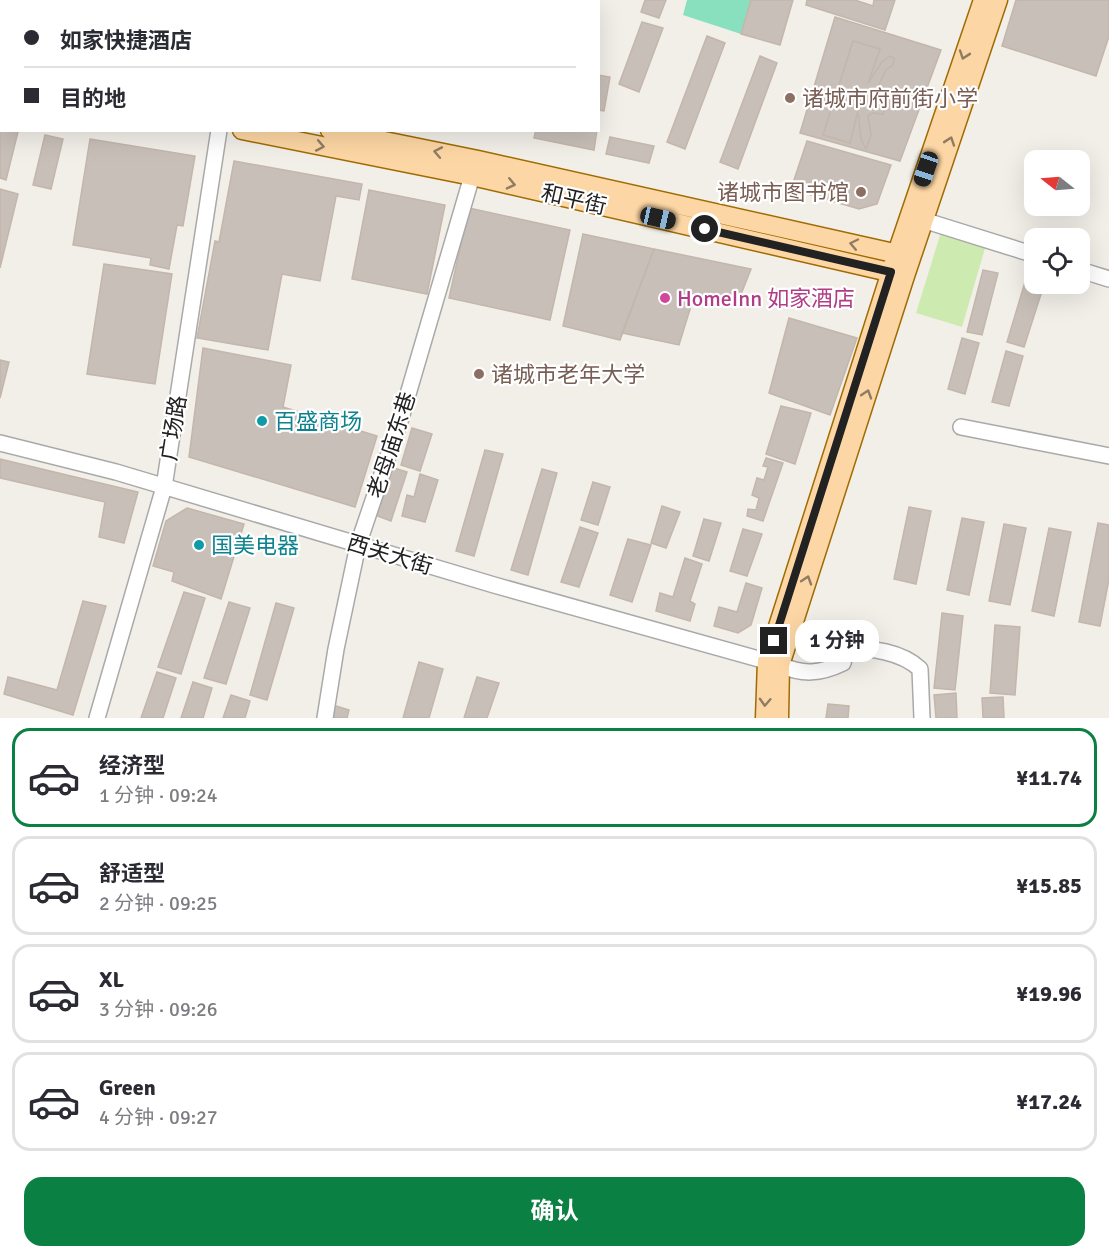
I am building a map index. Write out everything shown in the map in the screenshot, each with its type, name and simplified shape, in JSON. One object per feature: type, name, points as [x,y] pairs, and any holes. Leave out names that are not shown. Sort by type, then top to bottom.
[{"type":"main road","points":[[765,718],[774,663],[983,0]]},
{"type":"main road","points":[[904,255],[923,220],[998,0]]},
{"type":"main road","name":"和平街","points":[[252,132],[472,176],[898,274]]},
{"type":"main road","name":"和平街","points":[[339,132],[904,255]]},
{"type":"main road","points":[[774,663],[779,718]]},
{"type":"street","name":"广场路","points":[[98,718],[164,487],[219,132]]},
{"type":"street","name":"老母庙东巷","points":[[325,718],[336,649],[358,545],[401,418],[472,176]]},
{"type":"street","points":[[923,220],[1024,252]]},
{"type":"street","points":[[1090,273],[1109,279]]},
{"type":"street","points":[[961,426],[1109,456]]},
{"type":"street","name":"西关大街","points":[[0,443],[164,487],[358,545],[774,663],[796,672],[822,672],[843,663],[846,652],[859,648],[901,656],[920,669],[922,718]]},
{"type":"green space","points":[[687,0],[751,0],[741,34],[683,15]]},
{"type":"green space","points":[[941,232],[986,245],[962,327],[916,313]]},
{"type":"building","points":[[645,0],[666,0],[659,18],[641,12]]},
{"type":"building","points":[[751,0],[793,0],[780,45],[741,34]]},
{"type":"building","points":[[807,0],[855,0],[873,6],[874,0],[895,0],[885,30],[806,5]]},
{"type":"building","points":[[1016,0],[1109,0],[1109,36],[1096,76],[1002,46]]},
{"type":"building","points":[[835,17],[941,50],[900,161],[800,133]]},
{"type":"building","points":[[642,22],[663,28],[639,92],[619,84]]},
{"type":"building","points":[[707,36],[725,43],[685,149],[667,142]]},
{"type":"building","points":[[853,41],[880,49],[868,83],[882,62],[889,56],[894,58],[893,65],[886,70],[877,88],[890,93],[883,114],[872,113],[868,116],[871,135],[866,149],[861,139],[858,111],[850,143],[823,135]]},
{"type":"building","points":[[760,56],[777,63],[738,169],[720,162]]},
{"type":"building","points":[[600,75],[610,77],[604,111],[600,110]]},
{"type":"building","points":[[0,132],[18,132],[6,180],[0,178]]},
{"type":"building","points":[[536,132],[597,132],[594,150],[534,138]]},
{"type":"building","points":[[45,135],[63,139],[51,189],[33,185]]},
{"type":"building","points":[[610,137],[654,146],[649,163],[606,154]]},
{"type":"building","points":[[90,139],[195,156],[183,226],[177,225],[169,269],[150,265],[151,258],[73,245]]},
{"type":"building","points":[[807,141],[891,165],[877,204],[859,209],[791,189]]},
{"type":"building","points":[[234,161],[362,184],[359,200],[336,196],[320,281],[282,274],[268,350],[197,338],[215,241],[219,242]]},
{"type":"building","points":[[0,189],[18,194],[0,268]]},
{"type":"building","points":[[369,190],[445,205],[427,294],[352,279]]},
{"type":"building","points":[[469,208],[570,230],[550,320],[449,298]]},
{"type":"building","points":[[583,234],[654,249],[620,340],[563,326]]},
{"type":"building","name":"HomeInn 如家酒店","points":[[654,249],[751,269],[738,302],[695,293],[679,345],[622,333]]},
{"type":"building","points":[[104,264],[172,274],[155,384],[87,374]]},
{"type":"building","points":[[983,270],[998,273],[982,335],[967,332]]},
{"type":"building","points":[[1024,285],[1024,294],[1041,294],[1024,347],[1007,342]]},
{"type":"building","points":[[789,318],[857,338],[830,415],[769,393]]},
{"type":"building","points":[[962,338],[979,343],[965,394],[948,389]]},
{"type":"building","name":"百盛商场","points":[[203,348],[291,365],[283,407],[377,436],[355,507],[189,457]]},
{"type":"building","points":[[1006,351],[1023,356],[1009,406],[992,402]]},
{"type":"building","points":[[0,360],[9,362],[0,398]]},
{"type":"building","points":[[781,406],[811,413],[795,464],[766,454]]},
{"type":"building","points":[[412,428],[432,434],[420,471],[401,465]]},
{"type":"building","points":[[485,450],[503,454],[474,556],[456,551]]},
{"type":"building","points":[[766,458],[783,463],[763,521],[747,516],[748,509],[756,510],[759,498],[752,495],[757,478],[764,480],[768,467],[763,466]]},
{"type":"building","points":[[0,459],[138,492],[124,543],[99,537],[105,502],[0,478]]},
{"type":"building","points":[[391,467],[407,472],[391,521],[375,515]]},
{"type":"building","points":[[542,469],[557,473],[528,575],[511,570]]},
{"type":"building","points":[[420,474],[438,480],[425,522],[402,516],[407,495],[414,497]]},
{"type":"building","points":[[593,482],[610,487],[598,525],[581,520]]},
{"type":"building","points":[[662,506],[680,512],[666,548],[651,543]]},
{"type":"building","points":[[909,507],[931,511],[916,584],[894,579]]},
{"type":"building","name":"国美电器","points":[[187,508],[244,524],[221,599],[172,581],[174,572],[153,566],[166,521]]},
{"type":"building","points":[[962,518],[984,522],[969,595],[947,590]]},
{"type":"building","points":[[704,519],[721,523],[709,561],[693,556]]},
{"type":"building","points":[[1098,523],[1109,525],[1109,579],[1100,626],[1079,622]]},
{"type":"building","points":[[1004,524],[1026,528],[1010,605],[989,601]]},
{"type":"building","points":[[580,527],[598,533],[579,587],[561,582]]},
{"type":"building","points":[[1049,528],[1071,532],[1054,616],[1032,611]]},
{"type":"building","points":[[743,529],[762,534],[747,576],[730,571]]},
{"type":"building","points":[[628,539],[651,545],[632,602],[610,595]]},
{"type":"building","points":[[685,558],[702,564],[690,601],[695,604],[690,621],[656,611],[660,593],[673,597]]},
{"type":"building","points":[[746,583],[762,588],[751,625],[738,633],[714,626],[719,607],[737,612]]},
{"type":"building","points":[[184,592],[205,598],[181,674],[158,667]]},
{"type":"building","points":[[83,601],[106,606],[73,715],[4,694],[8,677],[57,690]]},
{"type":"building","points":[[229,602],[250,608],[226,684],[204,678]]},
{"type":"building","points":[[276,603],[294,608],[267,700],[250,695]]},
{"type":"building","points":[[942,613],[963,616],[955,690],[934,688]]},
{"type":"building","points":[[995,625],[1020,627],[1015,695],[990,693]]},
{"type":"building","points":[[419,662],[443,669],[429,718],[403,718]]},
{"type":"building","points":[[157,672],[176,678],[163,718],[141,718]]},
{"type":"building","points":[[477,677],[499,683],[487,718],[464,718]]},
{"type":"building","points":[[193,682],[212,688],[203,718],[181,718]]},
{"type":"building","points":[[956,693],[957,718],[936,718],[934,695]]},
{"type":"building","points":[[231,695],[250,701],[245,718],[223,718]]},
{"type":"building","points":[[1003,697],[1004,718],[983,718],[982,698]]},
{"type":"building","points":[[828,704],[849,706],[848,718],[826,718]]},
{"type":"building","points":[[333,705],[349,710],[347,718],[331,718]]},
{"type":"place","name":"诸城市府前街小学","points":[[790,98]]},
{"type":"place","name":"诸城市图书馆","points":[[861,192]]},
{"type":"place","name":"HomeInn 如家酒店","points":[[665,298]]},
{"type":"place","name":"诸城市老年大学","points":[[479,374]]},
{"type":"place","name":"百盛商场","points":[[262,421]]},
{"type":"place","name":"国美电器","points":[[199,545]]},
{"type":"route","points":[[705,229],[891,272],[774,641]]}]
